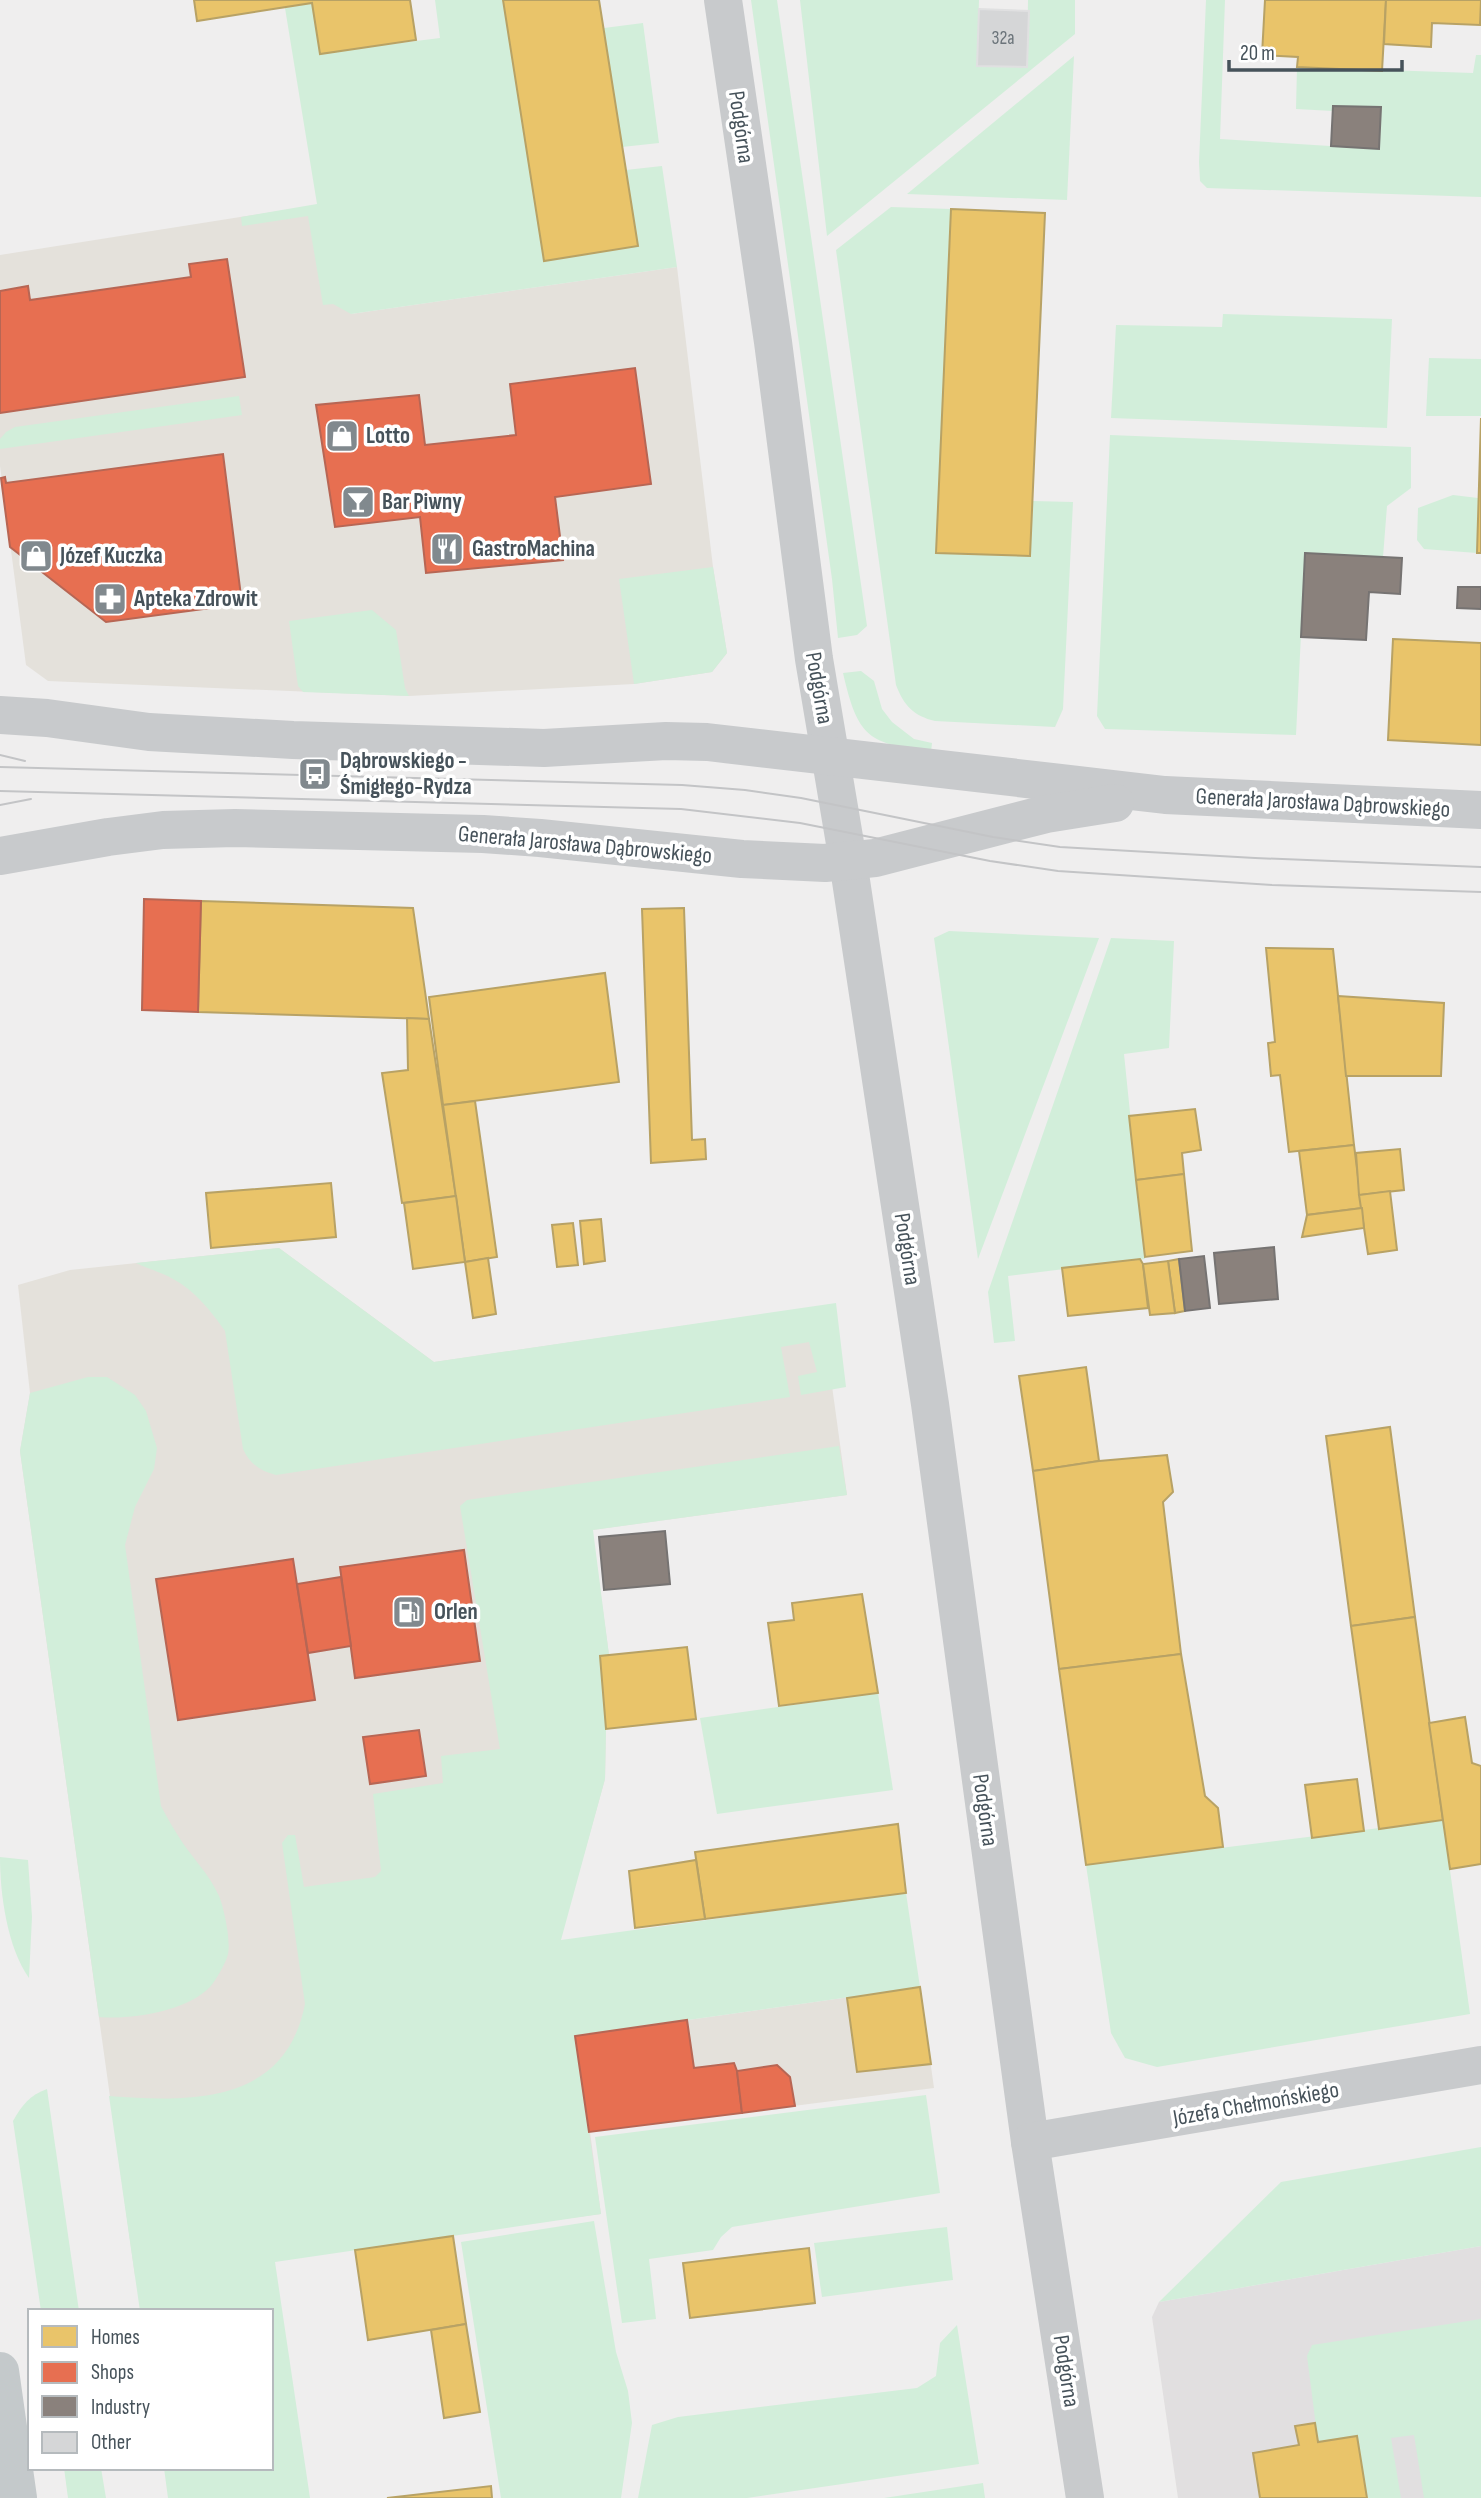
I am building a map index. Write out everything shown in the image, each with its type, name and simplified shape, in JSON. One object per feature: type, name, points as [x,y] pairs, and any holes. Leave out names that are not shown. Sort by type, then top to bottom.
[{"type":"main road","points":[[0,2371],[18,2498]]},
{"type":"street","name":"Podgórna","points":[[723,0],[773,342],[809,628],[848,861],[930,1404],[1030,2142],[1085,2498]]},
{"type":"street","name":"Generała Jarosława Dąbrowskiego","points":[[0,715],[212,737],[544,748],[666,741],[706,742],[1166,795],[1481,810]]},
{"type":"street","name":"Generała Jarosława Dąbrowskiego","points":[[0,856],[163,830],[235,828],[483,834],[742,859],[825,863],[884,856],[1046,814],[1166,795]]},
{"type":"street","name":"Józefa Chełmońskiego","points":[[1030,2142],[1481,2065]]},
{"type":"shaded area","points":[[317,205],[351,314],[677,267],[713,567],[727,653],[712,672],[634,684],[409,696],[48,681],[26,665],[0,466],[0,255]]},
{"type":"shaded area","points":[[279,1248],[434,1362],[821,1306],[847,1495],[592,1530],[609,1655],[600,1656],[606,1729],[605,1779],[560,1940],[575,2036],[920,1987],[934,2088],[590,2132],[601,2214],[135,2276],[20,1451],[30,1393],[18,1285],[70,1270]]},
{"type":"shaded area","points":[[1481,2246],[1481,2498],[1178,2498],[1152,2317],[1159,2302]]},
{"type":"green space","points":[[435,0],[503,0],[544,261],[638,246],[626,170],[662,166],[677,267],[351,314],[333,304],[323,305],[308,216],[242,226],[241,217],[317,204],[285,8],[312,3],[320,53],[440,38]]},
{"type":"green space","points":[[751,0],[777,0],[867,626],[857,635],[838,638],[832,579]]},
{"type":"green space","points":[[800,0],[979,0],[977,66],[1027,67],[1028,0],[1075,0],[1075,34],[827,236]]},
{"type":"green space","points":[[1206,0],[1225,0],[1220,139],[1378,149],[1381,107],[1333,106],[1333,111],[1296,109],[1297,67],[1473,73],[1476,55],[1481,55],[1481,197],[1207,188],[1200,181],[1199,162]]},
{"type":"green space","points":[[643,23],[659,143],[622,147],[604,28]]},
{"type":"green space","points":[[1074,56],[1067,200],[907,194]]},
{"type":"green space","points":[[891,207],[951,209],[936,552],[1030,556],[1033,501],[1073,502],[1063,709],[1055,727],[935,721],[911,709],[896,685],[836,250]]},
{"type":"green space","points":[[1223,314],[1392,319],[1387,428],[1111,418],[1116,325],[1222,327]]},
{"type":"green space","points":[[1429,358],[1481,359],[1481,416],[1426,416]]},
{"type":"green space","points":[[239,396],[242,415],[0,449],[0,439],[15,427]]},
{"type":"green space","points":[[1110,435],[1411,447],[1411,488],[1387,506],[1383,557],[1305,554],[1296,735],[1105,729],[1097,716]]},
{"type":"green space","points":[[1453,495],[1478,498],[1477,553],[1424,549],[1417,540],[1418,508]]},
{"type":"green space","points":[[713,567],[727,653],[712,672],[634,684],[619,579]]},
{"type":"green space","points":[[372,610],[396,630],[405,688],[409,696],[303,692],[298,686],[289,621]]},
{"type":"green space","points":[[861,671],[874,681],[882,709],[892,722],[914,739],[932,743],[931,752],[893,745],[869,734],[854,712],[843,673]]},
{"type":"green space","points":[[949,931],[1099,938],[978,1259],[934,938]]},
{"type":"green space","points":[[1111,938],[1174,941],[1169,1048],[1124,1054],[1145,1259],[1008,1276],[1015,1341],[994,1343],[988,1292]]},
{"type":"green space","points":[[279,1248],[434,1362],[836,1303],[846,1387],[801,1395],[798,1376],[817,1372],[809,1342],[781,1347],[790,1397],[276,1475],[256,1466],[243,1449],[225,1331],[188,1289],[136,1263]]},
{"type":"green space","points":[[88,1377],[107,1377],[135,1395],[146,1411],[157,1448],[154,1469],[135,1507],[125,1545],[161,1806],[182,1842],[215,1888],[223,1908],[229,1941],[223,1967],[210,1987],[200,1995],[158,2012],[112,2018],[99,2017],[20,1451],[30,1393]]},
{"type":"green space","points":[[839,1446],[847,1495],[593,1530],[609,1655],[600,1656],[606,1729],[605,1779],[561,1940],[906,1893],[920,1987],[575,2036],[601,2214],[275,2262],[310,2498],[168,2498],[164,2470],[273,2470],[273,2309],[140,2309],[109,2096],[202,2096],[230,2090],[256,2079],[277,2062],[294,2037],[305,2004],[282,1843],[288,1835],[295,1835],[304,1887],[375,1877],[381,1871],[373,1794],[443,1783],[441,1756],[500,1749],[460,1506],[467,1500]]},
{"type":"green space","points":[[878,1693],[893,1790],[717,1814],[700,1718]]},
{"type":"green space","points":[[1443,1820],[1470,2014],[1157,2067],[1125,2058],[1111,2033],[1086,1865]]},
{"type":"green space","points":[[0,1857],[28,1860],[32,1917],[29,1978],[15,1951],[6,1920]]},
{"type":"green space","points":[[47,2089],[79,2309],[41,2309],[13,2121],[27,2101]]},
{"type":"green space","points":[[926,2095],[940,2193],[732,2227],[721,2237],[713,2250],[649,2259],[656,2319],[622,2323],[595,2137]]},
{"type":"green space","points":[[1481,2147],[1481,2246],[1159,2302],[1281,2182]]},
{"type":"green space","points":[[594,2221],[616,2352],[628,2391],[632,2423],[621,2498],[501,2498],[461,2242]]},
{"type":"green space","points":[[947,2227],[953,2280],[822,2297],[814,2243]]},
{"type":"green space","points":[[1481,2319],[1481,2498],[1424,2498],[1414,2435],[1391,2438],[1401,2498],[1367,2498],[1357,2436],[1318,2442],[1307,2356],[1312,2345]]},
{"type":"green space","points":[[957,2325],[979,2464],[747,2498],[638,2498],[652,2425],[678,2417],[917,2388],[936,2376],[940,2343]]},
{"type":"green space","points":[[64,2470],[101,2470],[106,2498],[68,2498]]},
{"type":"green space","points":[[983,2483],[985,2498],[884,2498]]},
{"type":"building: Homes","points":[[194,0],[410,0],[416,40],[320,54],[312,3],[197,21]]},
{"type":"building: Homes","points":[[503,0],[599,0],[638,246],[544,261]]},
{"type":"building: Homes","points":[[1265,0],[1386,0],[1382,71],[1297,67],[1298,57],[1262,55]]},
{"type":"building: Homes","points":[[1386,0],[1481,0],[1480,25],[1432,23],[1431,47],[1384,44]]},
{"type":"building: Homes","points":[[951,209],[1045,213],[1030,556],[936,553]]},
{"type":"building: Homes","points":[[1481,418],[1481,553],[1477,553]]},
{"type":"building: Homes","points":[[1393,639],[1481,643],[1481,745],[1388,740]]},
{"type":"building: Homes","points":[[201,901],[413,908],[429,1019],[198,1012]]},
{"type":"building: Homes","points":[[684,908],[692,1140],[705,1139],[706,1159],[651,1163],[642,909]]},
{"type":"building: Homes","points":[[1266,948],[1333,949],[1354,1145],[1289,1152],[1280,1075],[1271,1076],[1268,1043],[1275,1042]]},
{"type":"building: Homes","points":[[605,973],[619,1082],[443,1105],[429,997]]},
{"type":"building: Homes","points":[[1338,996],[1444,1003],[1441,1076],[1346,1076]]},
{"type":"building: Homes","points":[[407,1018],[429,1019],[456,1196],[402,1203],[382,1073],[408,1070]]},
{"type":"building: Homes","points":[[475,1101],[497,1257],[465,1262],[443,1105]]},
{"type":"building: Homes","points":[[1195,1109],[1201,1150],[1182,1153],[1184,1174],[1136,1180],[1129,1116]]},
{"type":"building: Homes","points":[[1354,1145],[1362,1208],[1307,1215],[1299,1151]]},
{"type":"building: Homes","points":[[1400,1149],[1404,1190],[1359,1195],[1356,1153]]},
{"type":"building: Homes","points":[[1184,1174],[1192,1251],[1145,1257],[1136,1180]]},
{"type":"building: Homes","points":[[331,1183],[336,1237],[211,1248],[206,1193]]},
{"type":"building: Homes","points":[[1390,1191],[1397,1250],[1368,1254],[1359,1195]]},
{"type":"building: Homes","points":[[456,1196],[465,1262],[413,1269],[404,1203]]},
{"type":"building: Homes","points":[[1362,1208],[1364,1228],[1302,1237],[1307,1215]]},
{"type":"building: Homes","points":[[601,1219],[605,1261],[584,1264],[580,1221]]},
{"type":"building: Homes","points":[[573,1223],[578,1265],[557,1267],[552,1225]]},
{"type":"building: Homes","points":[[488,1258],[496,1314],[473,1318],[465,1262]]},
{"type":"building: Homes","points":[[1140,1259],[1143,1264],[1148,1308],[1068,1316],[1062,1268]]},
{"type":"building: Homes","points":[[1179,1259],[1185,1311],[1175,1313],[1168,1261]]},
{"type":"building: Homes","points":[[1168,1261],[1175,1313],[1150,1315],[1143,1264]]},
{"type":"building: Homes","points":[[1086,1367],[1099,1461],[1033,1471],[1019,1376]]},
{"type":"building: Homes","points":[[1390,1427],[1415,1617],[1351,1626],[1326,1436]]},
{"type":"building: Homes","points":[[1167,1455],[1173,1492],[1163,1502],[1181,1654],[1059,1669],[1033,1471],[1099,1461]]},
{"type":"building: Homes","points":[[862,1594],[878,1693],[779,1706],[768,1623],[794,1620],[792,1603]]},
{"type":"building: Homes","points":[[1415,1617],[1443,1820],[1379,1829],[1351,1626]]},
{"type":"building: Homes","points":[[687,1647],[696,1719],[606,1729],[600,1656]]},
{"type":"building: Homes","points":[[1181,1654],[1205,1796],[1218,1808],[1223,1847],[1086,1865],[1059,1669]]},
{"type":"building: Homes","points":[[1465,1717],[1472,1763],[1481,1766],[1481,1864],[1450,1869],[1429,1723]]},
{"type":"building: Homes","points":[[1357,1779],[1364,1831],[1312,1838],[1305,1785]]},
{"type":"building: Homes","points":[[898,1824],[906,1893],[705,1919],[695,1852]]},
{"type":"building: Homes","points":[[696,1860],[705,1919],[635,1928],[629,1871]]},
{"type":"building: Homes","points":[[920,1987],[931,2064],[857,2072],[847,1998]]},
{"type":"building: Homes","points":[[453,2236],[466,2324],[368,2340],[355,2250]]},
{"type":"building: Homes","points":[[809,2248],[815,2303],[690,2318],[683,2263]]},
{"type":"building: Homes","points":[[466,2324],[480,2412],[444,2418],[431,2330]]},
{"type":"building: Homes","points":[[1315,2423],[1318,2442],[1357,2436],[1367,2498],[1260,2498],[1253,2453],[1299,2445],[1295,2426]]},
{"type":"building: Homes","points":[[491,2486],[492,2498],[387,2498]]},
{"type":"building: Shops","points":[[227,259],[245,377],[0,413],[0,291],[28,286],[30,300],[191,277],[189,264]]},
{"type":"building: Shops","points":[[635,368],[651,484],[555,497],[563,560],[426,573],[420,517],[335,527],[316,405],[419,395],[425,445],[516,435],[510,384]]},
{"type":"building: Shops","points":[[223,454],[242,604],[106,622],[10,547],[1,478],[5,477],[6,483]]},
{"type":"building: Shops","points":[[144,899],[201,901],[198,1012],[142,1010]]},
{"type":"building: Shops","name":"Orlen","points":[[464,1550],[480,1661],[355,1678],[340,1567]]},
{"type":"building: Shops","points":[[293,1559],[315,1700],[178,1720],[156,1579]]},
{"type":"building: Shops","points":[[341,1577],[351,1646],[308,1653],[297,1584]]},
{"type":"building: Shops","points":[[419,1730],[426,1776],[370,1784],[363,1737]]},
{"type":"building: Shops","points":[[687,2020],[694,2068],[734,2063],[742,2113],[589,2132],[575,2036]]},
{"type":"building: Shops","points":[[777,2065],[790,2077],[795,2106],[742,2113],[737,2071]]},
{"type":"building: Industry","points":[[1333,106],[1381,107],[1379,149],[1331,146]]},
{"type":"building: Industry","points":[[1305,553],[1402,558],[1400,594],[1369,592],[1366,640],[1301,637]]},
{"type":"building: Industry","points":[[1458,587],[1481,587],[1481,609],[1457,608]]},
{"type":"building: Industry","points":[[1274,1247],[1278,1299],[1219,1304],[1214,1253]]},
{"type":"building: Industry","points":[[1204,1256],[1210,1308],[1185,1311],[1179,1259]]},
{"type":"building: Industry","points":[[665,1531],[670,1584],[604,1590],[599,1537]]},
{"type":"building: Other","points":[[979,9],[1029,11],[1027,67],[977,66]]},
{"type":"tram line","points":[[0,755],[25,761]]},
{"type":"tram line","points":[[0,767],[682,785],[801,798],[993,837],[1060,847],[1481,867]]},
{"type":"tram line","points":[[0,791],[681,809],[800,823],[990,861],[1058,871],[1272,885],[1481,892]]},
{"type":"tram line","points":[[0,805],[31,799]]},
{"type":"place","name":"Lotto","points":[[342,436]]},
{"type":"place","name":"Bar Piwny","points":[[358,502]]},
{"type":"place","name":"GastroMachina","points":[[447,549]]},
{"type":"place","name":"Józef Kuczka","points":[[36,556]]},
{"type":"place","name":"Apteka Zdrowit","points":[[110,599]]},
{"type":"place","name":"Dąbrowskiego - Śmigłego-Rydza","points":[[315,774]]},
{"type":"place","name":"Orlen","points":[[409,1612]]}]
